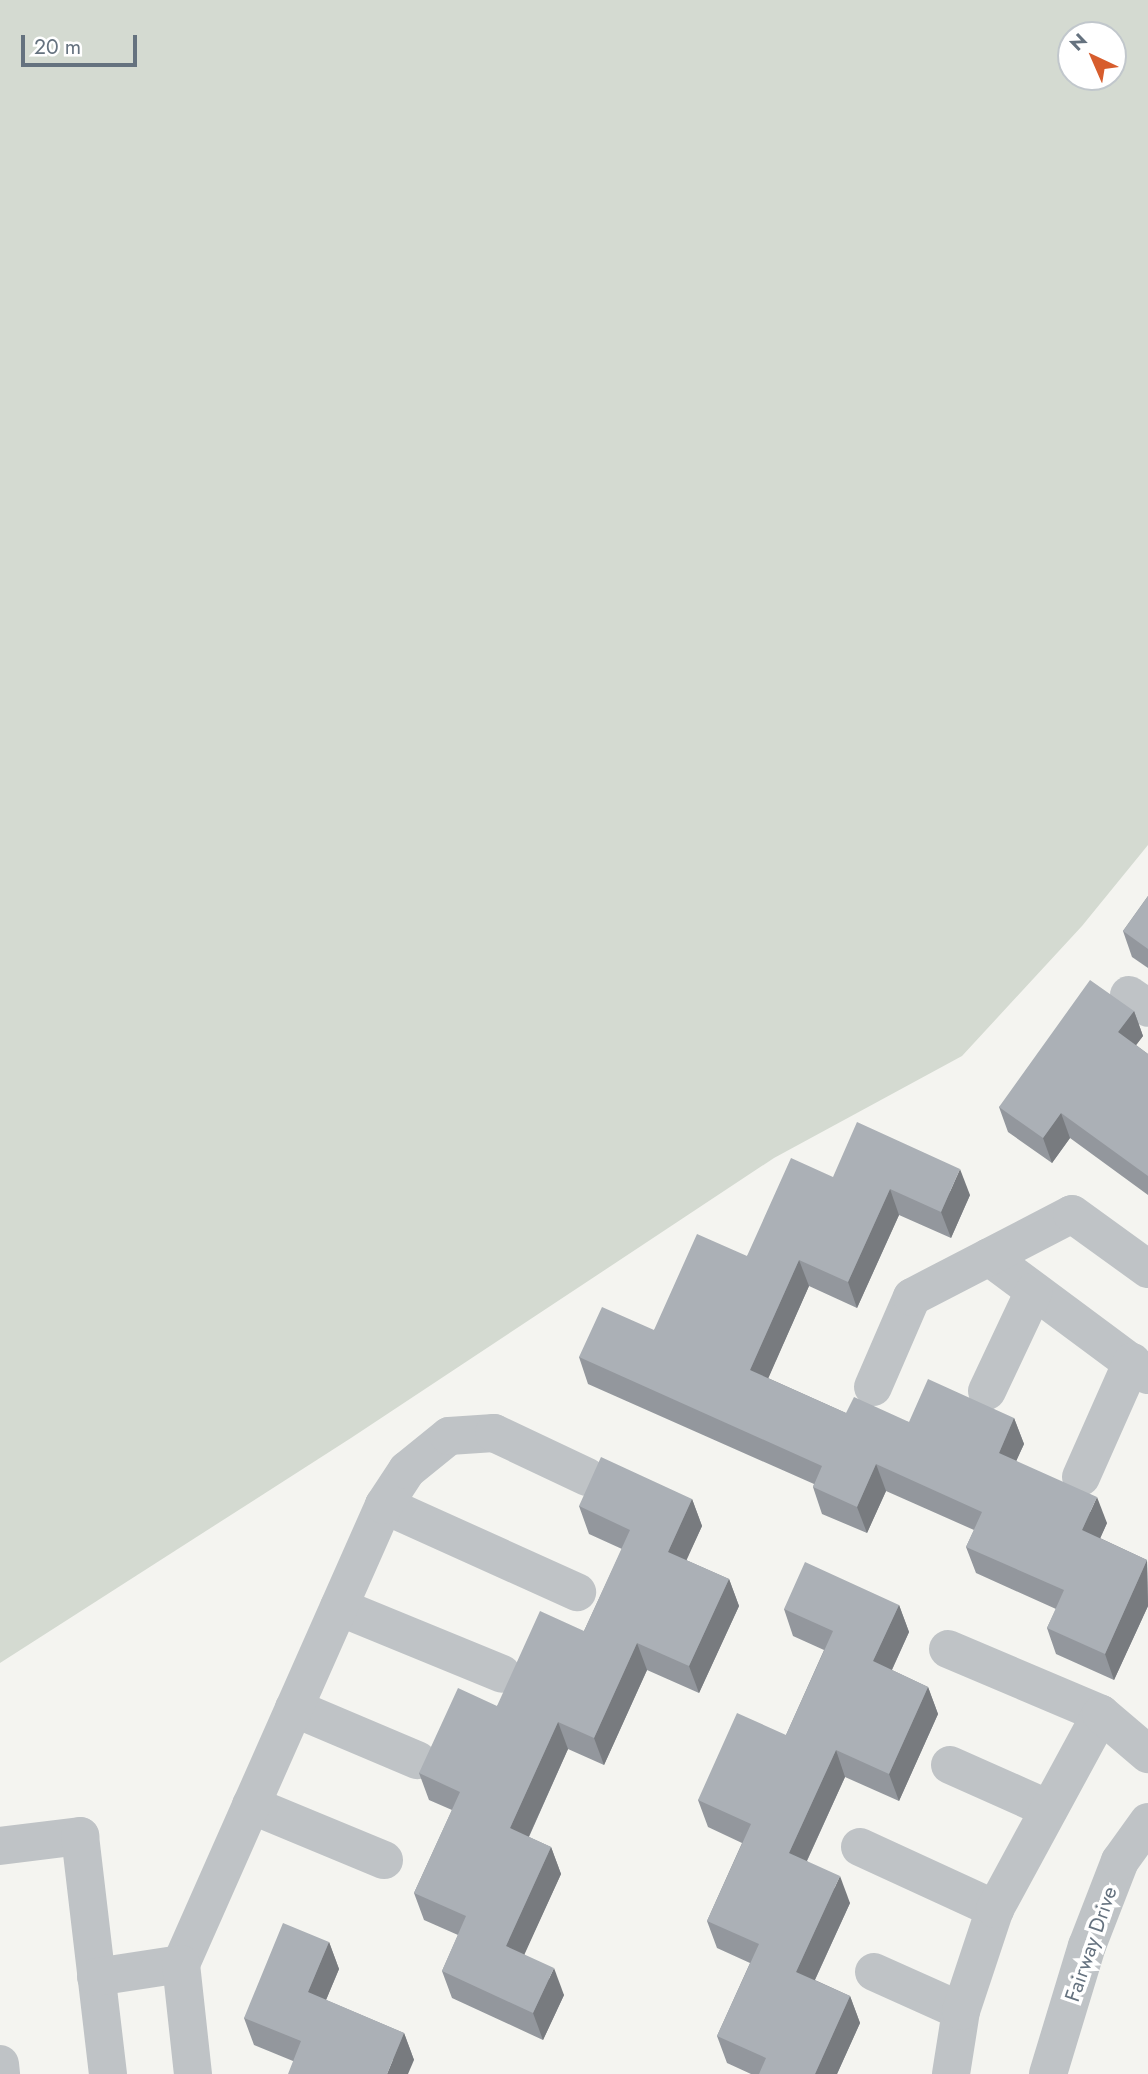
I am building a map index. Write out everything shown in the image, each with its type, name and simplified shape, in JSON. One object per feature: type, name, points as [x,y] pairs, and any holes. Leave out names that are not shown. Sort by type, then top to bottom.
[{"type":"street","points":[[873,1387],[912,1297],[1072,1214],[1148,1269]]},
{"type":"street","points":[[989,1257],[1140,1368],[1081,1477]]},
{"type":"street","points":[[987,1391],[1034,1291]]},
{"type":"street","points":[[194,2074],[181,1964],[384,1505],[407,1470],[449,1436],[494,1433],[587,1477]]},
{"type":"street","points":[[384,1505],[577,1592]]},
{"type":"street","points":[[339,1607],[502,1674]]},
{"type":"street","points":[[948,1649],[1101,1714],[1148,1754]]},
{"type":"street","points":[[294,1708],[417,1760]]},
{"type":"street","points":[[951,2074],[961,2011],[995,1909],[1101,1714]]},
{"type":"street","points":[[950,1765],[1049,1809]]},
{"type":"street","points":[[251,1805],[384,1860]]},
{"type":"street","name":"Fairway Drive","points":[[1048,2074],[1087,1946],[1120,1861],[1148,1822]]},
{"type":"street","points":[[0,1846],[80,1836],[108,2074]]},
{"type":"street","points":[[860,1847],[995,1909]]},
{"type":"street","points":[[96,1977],[181,1964]]},
{"type":"street","points":[[874,1972],[961,2011]]},
{"type":"street","points":[[0,2064],[1,2074]]},
{"type":"shaded area","points":[[0,0],[1148,0],[1148,845],[1082,926],[962,1056],[774,1158],[351,1438],[0,1663]]},
{"type":"building","points":[[1148,896],[1148,949],[1123,931]]},
{"type":"building","points":[[1090,980],[1134,1011],[1118,1032],[1148,1054],[1148,1176],[1061,1113],[1043,1138],[999,1107]]},
{"type":"building","points":[[857,1122],[960,1169],[941,1212],[890,1189],[848,1282],[799,1260],[750,1370],[846,1413],[854,1397],[909,1422],[928,1379],[1014,1418],[999,1453],[1097,1497],[1082,1530],[1147,1560],[1105,1654],[1047,1628],[1064,1590],[966,1547],[982,1512],[876,1464],[857,1507],[813,1487],[822,1466],[579,1357],[602,1307],[654,1330],[697,1234],[747,1256],[791,1158],[833,1177]]},
{"type":"building","points":[[601,1457],[692,1499],[668,1552],[729,1579],[689,1666],[637,1643],[594,1738],[558,1722],[510,1828],[551,1847],[506,1946],[554,1968],[533,2013],[442,1971],[466,1916],[414,1893],[460,1792],[419,1773],[458,1688],[497,1706],[540,1611],[584,1631],[630,1530],[579,1506]]},
{"type":"building","points":[[805,1562],[899,1605],[873,1661],[928,1687],[889,1774],[836,1750],[789,1853],[840,1876],[796,1972],[850,1996],[815,2074],[759,2074],[766,2058],[717,2036],[759,1944],[707,1921],[751,1824],[698,1800],[737,1713],[786,1735],[833,1631],[784,1609]]},
{"type":"building","points":[[283,1923],[329,1942],[308,1992],[404,2033],[387,2074],[288,2074],[301,2041],[244,2018]]}]
